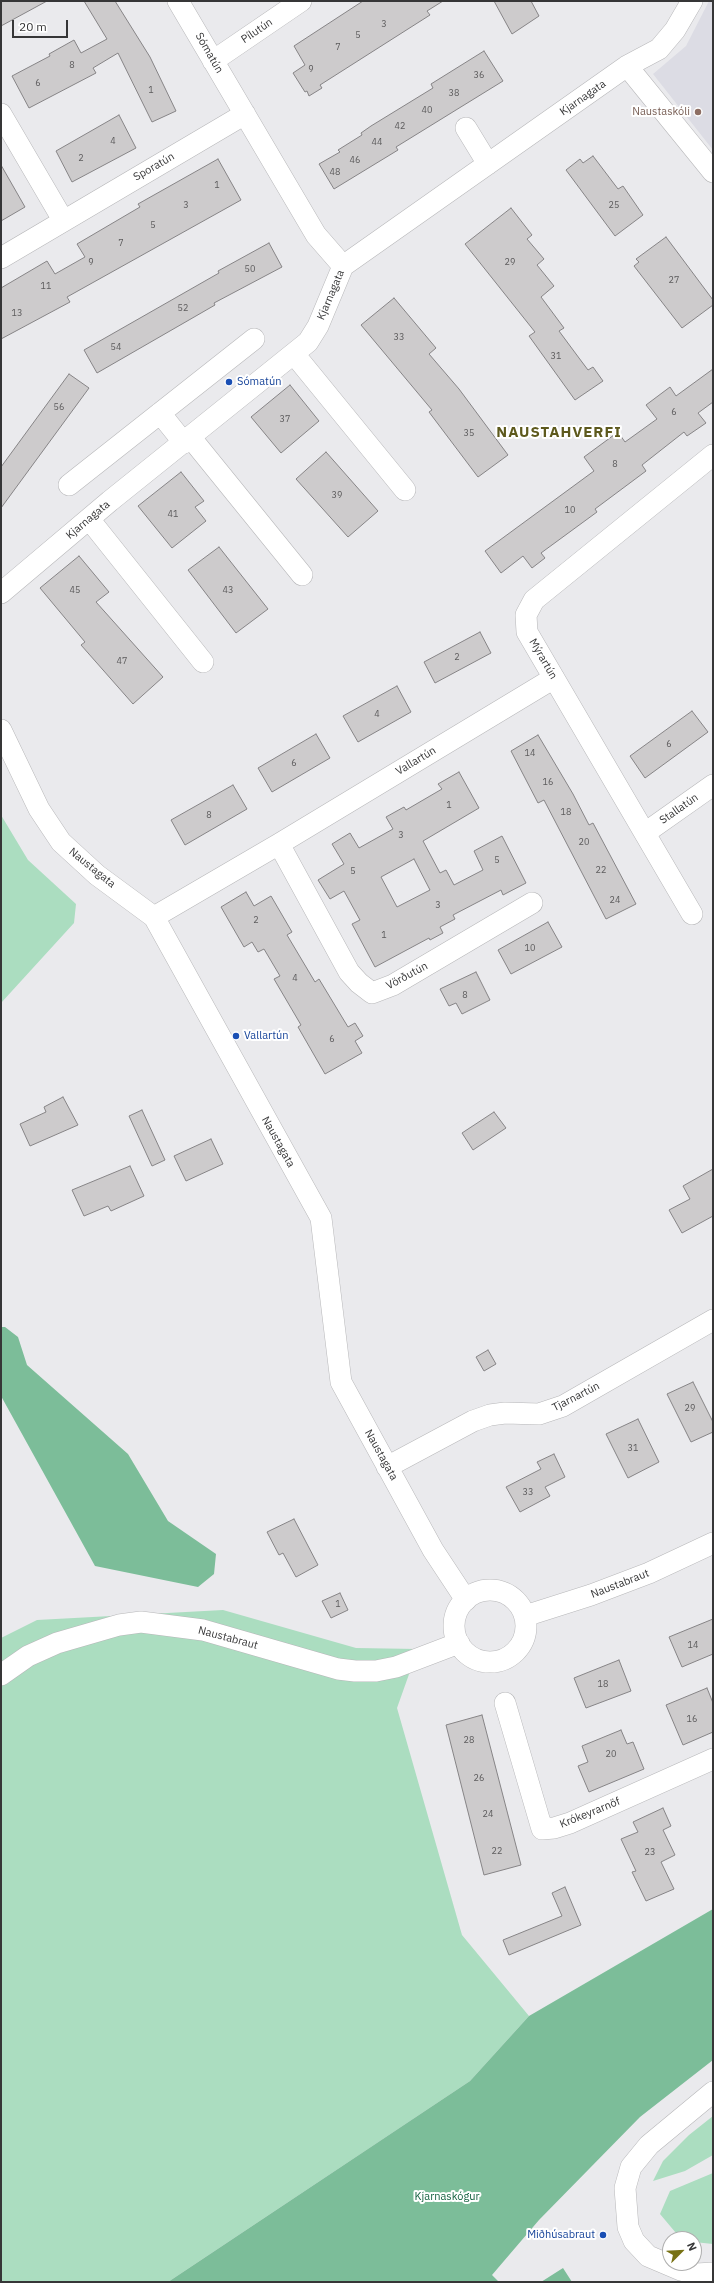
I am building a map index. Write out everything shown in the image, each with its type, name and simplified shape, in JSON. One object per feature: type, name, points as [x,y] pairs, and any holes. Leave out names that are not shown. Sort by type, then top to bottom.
[{"type":"street","name":"Sómatún","points":[[178,1],[316,235],[343,266]]},
{"type":"street","name":"Pílutún","points":[[214,61],[301,1]]},
{"type":"street","name":"Kjarnagata","points":[[1,593],[89,519],[294,354],[313,335],[343,266],[627,66],[659,49],[676,30],[692,1]]},
{"type":"street","points":[[627,66],[713,172]]},
{"type":"street","name":"Sporatún","points":[[1,258],[63,220],[245,114]]},
{"type":"street","points":[[2,117],[63,220]]},
{"type":"street","points":[[466,128],[488,164]]},
{"type":"street","points":[[69,485],[254,339]]},
{"type":"street","points":[[294,354],[405,490]]},
{"type":"street","points":[[160,413],[187,440],[302,575]]},
{"type":"street","name":"Mýrartún","points":[[692,914],[527,632],[526,615],[534,600],[713,455]]},
{"type":"street","points":[[89,519],[203,662]]},
{"type":"street","name":"Vallartún","points":[[154,917],[279,844],[554,678]]},
{"type":"street","name":"Naustagata","points":[[1,730],[39,809],[61,842],[97,875],[154,917],[321,1218],[341,1382],[432,1550],[466,1600]]},
{"type":"street","name":"Stallatún","points":[[645,833],[713,785]]},
{"type":"street","name":"Vörðutún","points":[[279,844],[349,972],[359,983],[372,993],[393,985],[532,903]]},
{"type":"street","name":"Tjarnartún","points":[[387,1467],[473,1421],[490,1415],[505,1413],[539,1414],[563,1406],[713,1320]]},
{"type":"street","name":"Naustabraut","points":[[525,1616],[591,1595],[648,1573],[713,1543]]},
{"type":"street","points":[[487,1590],[499,1591],[510,1596],[519,1605],[525,1616],[526,1627],[524,1639],[518,1649],[509,1657],[499,1662],[487,1662],[476,1659],[466,1653],[459,1644],[455,1635],[456,1616],[466,1600],[476,1593],[487,1590]]},
{"type":"street","name":"Naustabraut","points":[[1,1675],[28,1656],[57,1643],[119,1625],[141,1622],[204,1630],[338,1669],[355,1671],[376,1671],[396,1667],[459,1644]]},
{"type":"street","name":"Krókeyrarnöf","points":[[505,1703],[542,1828],[554,1828],[570,1823],[713,1759]]},
{"type":"street","points":[[713,2092],[649,2145],[631,2167],[625,2188],[628,2227],[634,2241],[648,2256],[681,2270],[697,2274],[713,2273]]},
{"type":"shaded area","name":"Naustaskóli","points":[[709,1],[713,1],[713,150],[653,74],[686,46]]},
{"type":"green space","points":[[1,815],[28,860],[76,904],[74,923],[1,1003]]},
{"type":"green space","points":[[1,1327],[5,1327],[18,1337],[27,1365],[128,1454],[168,1521],[216,1554],[214,1574],[198,1587],[95,1566],[1,1396]]},
{"type":"green space","points":[[223,1610],[356,1648],[418,1649],[397,1708],[462,1935],[529,2016],[470,2081],[168,2282],[1,2282],[1,1638],[37,1620]]},
{"type":"green space","name":"Kjarnaskógur","points":[[713,1909],[713,2060],[640,2117],[539,2220],[492,2275],[499,2282],[168,2282],[470,2081],[529,2016]]},
{"type":"green space","points":[[713,2116],[713,2155],[685,2171],[653,2181],[663,2161],[689,2135]]},
{"type":"green space","points":[[713,2173],[713,2244],[702,2243],[702,2231],[674,2231],[660,2214],[670,2191]]},
{"type":"green space","points":[[563,2268],[572,2282],[541,2282]]},
{"type":"building","points":[[1,1],[47,1],[1,26]]},
{"type":"building","points":[[84,1],[115,1],[150,57],[176,111],[152,122],[118,53],[93,68],[96,73],[29,108],[12,76],[50,56],[49,54],[74,40],[81,53],[107,39]]},
{"type":"building","points":[[363,1],[443,1],[427,11],[430,15],[320,85],[322,88],[309,96],[307,91],[305,92],[293,73],[305,65],[294,46]]},
{"type":"building","points":[[494,1],[531,1],[539,16],[512,34]]},
{"type":"building","points":[[484,51],[503,81],[396,147],[398,150],[334,189],[319,164],[340,152],[338,150],[362,135],[361,133],[371,126],[433,88],[431,84]]},
{"type":"building","points":[[119,115],[136,148],[72,182],[56,151]]},
{"type":"building","points":[[593,156],[618,189],[623,186],[643,215],[615,236],[566,170],[580,159],[583,163]]},
{"type":"building","points":[[218,159],[241,200],[67,297],[70,302],[1,339],[1,288],[47,261],[55,274],[85,257],[77,244],[140,207],[138,204]]},
{"type":"building","points":[[1,165],[25,207],[1,221]]},
{"type":"building","points":[[511,208],[532,235],[527,239],[544,259],[537,265],[554,286],[541,297],[564,328],[559,331],[588,370],[593,367],[603,381],[575,400],[529,336],[535,332],[465,244]]},
{"type":"building","points":[[666,237],[713,300],[713,305],[682,328],[634,266],[639,262],[636,259]]},
{"type":"building","points":[[269,243],[282,267],[214,303],[215,305],[97,373],[84,350],[219,273],[218,271]]},
{"type":"building","points":[[394,298],[436,348],[429,354],[459,389],[508,455],[478,477],[429,412],[432,410],[361,325]]},
{"type":"building","points":[[713,369],[713,402],[698,413],[706,423],[687,436],[684,432],[642,465],[646,471],[595,509],[597,512],[541,553],[545,558],[532,568],[523,556],[501,573],[485,551],[594,471],[584,457],[618,432],[625,442],[657,419],[646,405],[670,387],[676,396]]},
{"type":"building","points":[[69,374],[89,388],[1,508],[1,467]]},
{"type":"building","points":[[290,385],[319,421],[281,453],[251,417]]},
{"type":"building","points":[[326,452],[378,511],[348,537],[296,479]]},
{"type":"building","points":[[181,472],[204,501],[195,507],[206,521],[172,548],[138,506]]},
{"type":"building","points":[[219,547],[268,609],[236,633],[188,570]]},
{"type":"building","points":[[79,556],[109,592],[96,602],[163,677],[133,704],[81,645],[85,642],[40,588]]},
{"type":"building","points":[[480,632],[491,653],[435,683],[424,662]]},
{"type":"building","points":[[397,686],[411,712],[358,742],[343,716]]},
{"type":"building","points":[[692,711],[708,732],[645,778],[630,756]]},
{"type":"building","points":[[316,734],[330,758],[272,792],[258,768]]},
{"type":"building","points":[[538,735],[573,794],[589,825],[593,823],[636,904],[606,919],[544,800],[538,803],[511,751]]},
{"type":"building","points":[[459,772],[479,808],[423,841],[440,873],[446,870],[454,885],[483,870],[474,851],[502,836],[526,883],[503,895],[501,890],[453,915],[455,919],[440,927],[443,933],[430,940],[429,938],[375,967],[352,924],[360,920],[344,891],[330,899],[318,880],[344,864],[332,844],[350,833],[359,848],[393,829],[386,817],[404,807],[406,810],[442,789],[438,784]],"holes":[[[414,859],[430,890],[397,907],[381,877]]]},
{"type":"building","points":[[233,785],[247,809],[185,845],[171,820]]},
{"type":"building","points":[[246,892],[254,906],[271,896],[292,932],[287,935],[315,982],[319,979],[348,1027],[355,1023],[363,1036],[355,1041],[362,1053],[325,1074],[298,1027],[301,1025],[274,979],[280,976],[264,949],[258,952],[252,942],[244,947],[221,907]]},
{"type":"building","points":[[548,922],[562,947],[511,974],[498,950]]},
{"type":"building","points":[[476,972],[490,1000],[462,1014],[456,1003],[449,1006],[440,989]]},
{"type":"building","points":[[63,1097],[78,1125],[30,1146],[20,1124],[46,1112],[44,1107]]},
{"type":"building","points":[[142,1110],[165,1160],[152,1166],[129,1116]]},
{"type":"building","points":[[494,1112],[506,1128],[473,1150],[462,1133]]},
{"type":"building","points":[[211,1139],[223,1164],[186,1181],[174,1156]]},
{"type":"building","points":[[130,1166],[144,1196],[111,1211],[108,1206],[84,1216],[72,1190]]},
{"type":"building","points":[[713,1169],[713,1216],[682,1233],[669,1210],[690,1199],[683,1186]]},
{"type":"building","points":[[488,1350],[496,1364],[484,1371],[476,1357]]},
{"type":"building","points":[[693,1382],[713,1422],[713,1432],[691,1442],[667,1394]]},
{"type":"building","points":[[638,1419],[659,1462],[628,1478],[606,1434]]},
{"type":"building","points":[[554,1454],[565,1477],[545,1487],[550,1496],[520,1512],[506,1487],[541,1469],[537,1462]]},
{"type":"building","points":[[294,1519],[318,1565],[296,1577],[283,1553],[279,1555],[267,1532]]},
{"type":"building","points":[[340,1593],[348,1610],[331,1618],[322,1601]]},
{"type":"building","points":[[713,1619],[713,1654],[682,1667],[669,1637]]},
{"type":"building","points":[[619,1660],[631,1691],[586,1708],[574,1678]]},
{"type":"building","points":[[707,1688],[713,1703],[713,1732],[683,1745],[666,1705]]},
{"type":"building","points":[[482,1715],[521,1865],[484,1875],[446,1725]]},
{"type":"building","points":[[621,1730],[627,1744],[633,1742],[644,1769],[589,1792],[578,1766],[588,1762],[582,1746]]},
{"type":"building","points":[[663,1808],[671,1826],[663,1830],[675,1855],[661,1862],[674,1889],[646,1901],[632,1872],[636,1871],[621,1839],[638,1832],[633,1822]]},
{"type":"building","points":[[565,1887],[581,1925],[509,1955],[503,1940],[562,1916],[552,1893]]},
{"type":"place","name":"Naustaskóli","points":[[698,112]]},
{"type":"place","name":"Sómatún","points":[[229,382]]},
{"type":"place","name":"Vallartún","points":[[236,1036]]},
{"type":"place","name":"Miðhúsabraut","points":[[603,2235]]},
{"type":"district","name":"NAUSTAHVERFI","points":[[559,433]]}]
